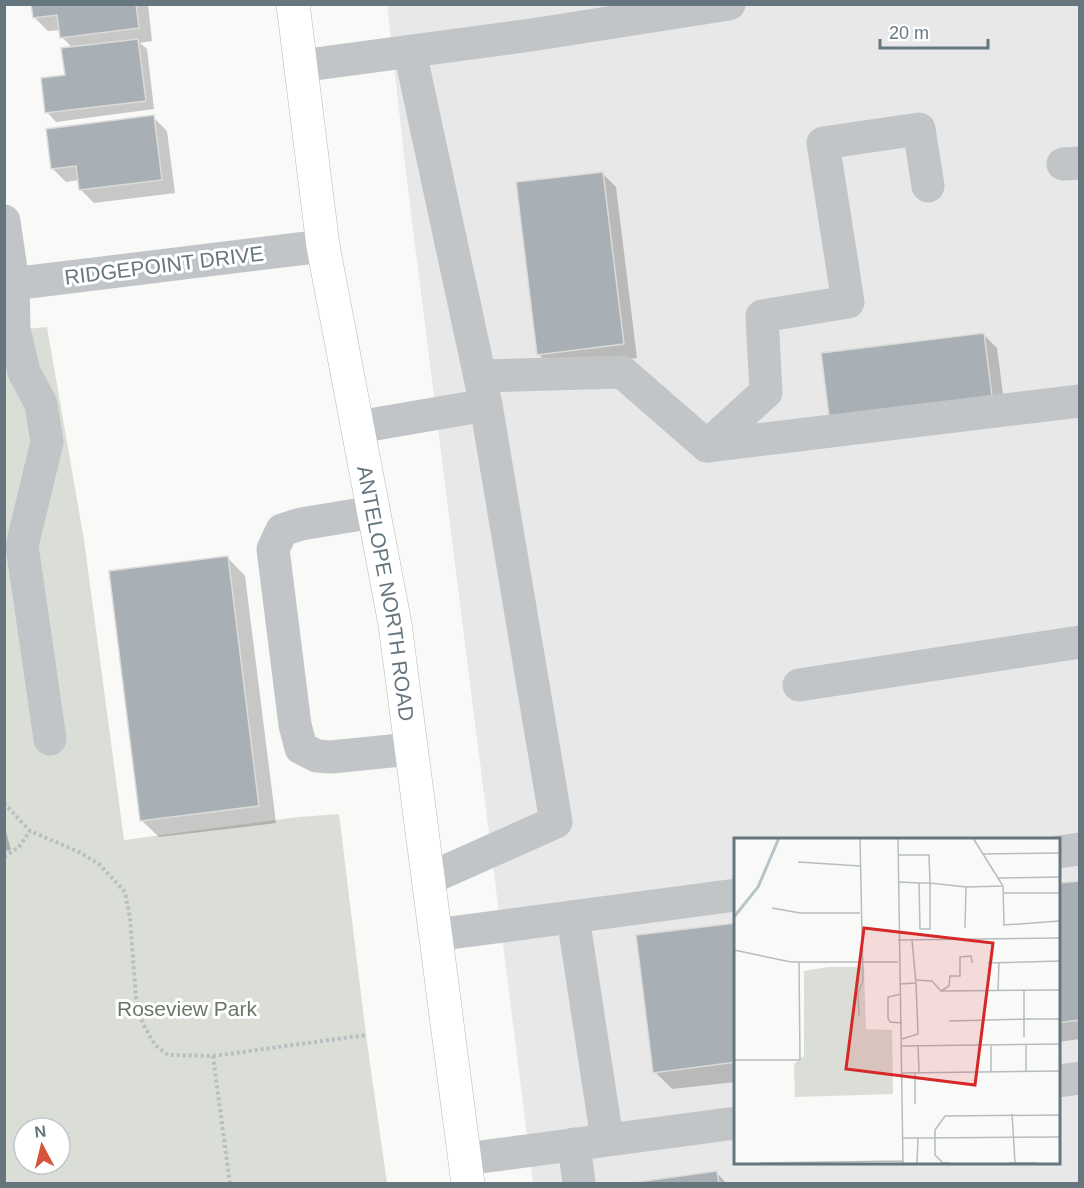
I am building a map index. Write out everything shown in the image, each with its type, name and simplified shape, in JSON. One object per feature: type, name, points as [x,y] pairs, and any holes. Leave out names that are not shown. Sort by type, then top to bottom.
[{"type":"main road","name":"ANTELOPE NORTH ROAD","points":[[293,4],[322,246],[395,624],[466,1171]]},
{"type":"street","points":[[300,66],[410,52],[729,4]]},
{"type":"street","points":[[410,52],[483,391],[556,822],[428,879]]},
{"type":"street","points":[[706,446],[766,392],[762,316],[848,302],[823,143],[919,129],[928,186]]},
{"type":"street","points":[[4,221],[14,329],[24,372],[40,404],[47,442],[22,546],[50,739]]},
{"type":"street","name":"RIDGEPOINT DRIVE","points":[[9,284],[322,246]]},
{"type":"street","points":[[358,427],[483,391],[622,372],[706,446],[1080,401]]},
{"type":"street","points":[[374,512],[301,524],[282,530],[273,549],[295,724],[301,748],[317,756],[331,757],[411,749]]},
{"type":"street","points":[[800,685],[1080,642]]},
{"type":"street","points":[[1060,852],[1080,849]]},
{"type":"street","points":[[435,935],[734,895]]},
{"type":"street","points":[[573,917],[607,1140]]},
{"type":"street","points":[[1060,1081],[1080,1078]]},
{"type":"street","points":[[466,1171],[574,1144],[734,1123]]},
{"type":"street","points":[[574,1144],[579,1184]]},
{"type":"path","points":[[4,802],[30,831],[79,852],[99,864],[125,891],[130,918],[136,998],[143,1024],[155,1045],[168,1055],[213,1056],[366,1035]]},
{"type":"path","points":[[4,857],[19,847],[30,831]]},
{"type":"path","points":[[213,1056],[230,1184]]},
{"type":"shaded area","points":[[387,5],[1079,5],[1079,1183],[533,1183],[409,198]]},
{"type":"green space","name":"Roseview Park","points":[[47,327],[84,540],[124,840],[299,817],[339,814],[387,1183],[5,1183],[4,331]]},
{"type":"building","points":[[31,4],[136,4],[139,28],[60,38],[57,15],[33,18]]},
{"type":"building","points":[[138,39],[146,101],[45,113],[41,78],[65,75],[61,48]]},
{"type":"building","points":[[154,115],[162,180],[79,190],[76,166],[51,169],[46,129]]},
{"type":"building","points":[[603,172],[624,344],[537,355],[516,182]]},
{"type":"building","points":[[984,333],[993,404],[830,424],[821,353]]},
{"type":"building","points":[[228,556],[259,806],[140,821],[109,571]]},
{"type":"building","points":[[1080,881],[1080,1020],[1060,1023],[1060,883]]},
{"type":"building","points":[[734,923],[734,1062],[653,1073],[636,935]]},
{"type":"building","points":[[717,1171],[719,1184],[623,1184]]}]
